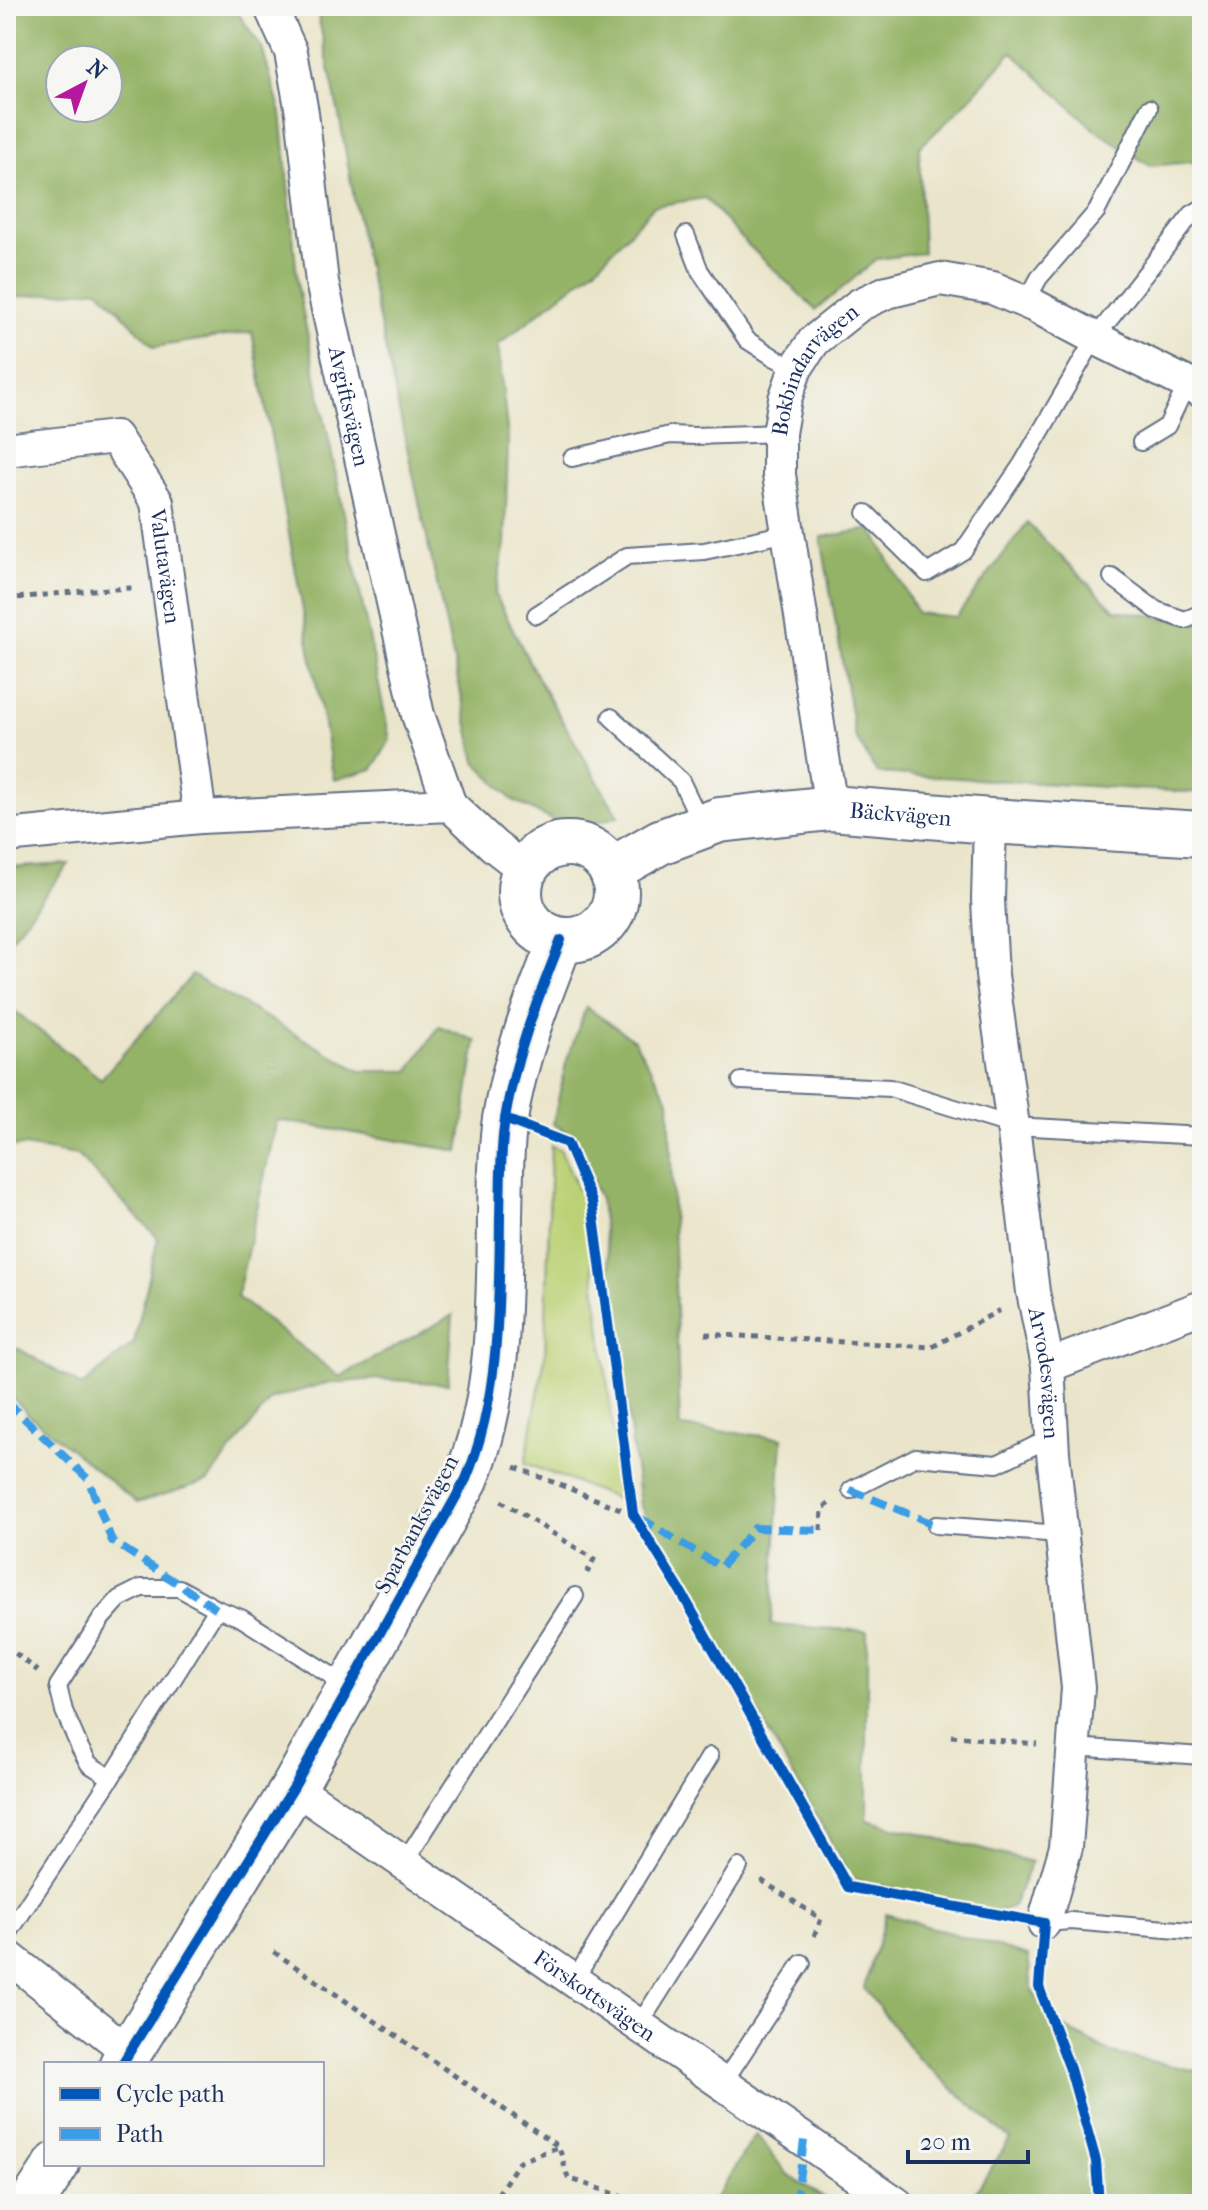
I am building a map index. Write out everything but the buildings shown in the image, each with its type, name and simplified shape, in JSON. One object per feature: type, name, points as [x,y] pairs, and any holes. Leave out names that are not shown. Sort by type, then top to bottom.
[{"type":"street","name":"Avgiftsvägen","points":[[270,6],[291,52],[302,113],[322,282],[418,715],[450,805]]},
{"type":"street","name":"Bokbindarvägen","points":[[831,808],[779,475],[779,433],[785,399],[796,368],[814,341],[859,305],[887,292],[940,279],[993,288],[1026,302],[1194,387]]},
{"type":"street","name":"Valutavägen","points":[[6,450],[115,437],[157,502],[200,817]]},
{"type":"street","points":[[6,836],[200,817],[450,805],[525,870]]},
{"type":"street","name":"Bäckvägen","points":[[611,870],[660,842],[719,820],[831,808],[1202,834]]},
{"type":"street","name":"Arvodesvägen","points":[[990,821],[988,900],[992,975],[1033,1292],[1048,1366],[1061,1534],[1078,1688],[1066,1847],[1044,1923]]},
{"type":"street","points":[[560,844],[575,844],[602,858],[611,870],[615,899],[611,913],[602,926],[590,935],[561,940],[534,927],[525,914],[520,900],[520,884],[533,858],[545,849],[560,844]]},
{"type":"street","name":"Sparbanksvägen","points":[[126,2058],[294,1787],[472,1465],[489,1401],[499,1290],[505,1119],[524,1035],[561,940]]},
{"type":"street","points":[[1048,1366],[1202,1307]]},
{"type":"street","name":"Förskottsvägen","points":[[294,1787],[897,2204]]},
{"type":"street","points":[[8,1956],[126,2058]]},
{"type":"street","points":[[31,2204],[56,2166]]},
{"type":"lane","points":[[1026,302],[1039,278],[1097,211],[1149,108]]},
{"type":"lane","points":[[866,513],[927,573],[963,551],[1022,464],[1095,338],[1192,214],[1202,208]]},
{"type":"lane","points":[[686,235],[700,271],[747,340],[796,368]]},
{"type":"lane","points":[[1141,442],[1167,426],[1194,387]]},
{"type":"lane","points":[[572,458],[670,435],[779,433]]},
{"type":"lane","points":[[536,615],[627,556],[704,551],[788,533]]},
{"type":"lane","points":[[1112,577],[1156,610],[1185,620],[1202,613]]},
{"type":"lane","points":[[611,717],[681,781],[702,826]]},
{"type":"lane","points":[[741,1081],[890,1088],[1013,1126],[1202,1136]]},
{"type":"lane","points":[[851,1490],[916,1457],[997,1464],[1052,1437]]},
{"type":"lane","points":[[936,1525],[1061,1534]]},
{"type":"lane","points":[[111,1778],[89,1764],[64,1711],[58,1686],[102,1618],[119,1599],[141,1588],[179,1588],[241,1618],[349,1687]]},
{"type":"lane","points":[[404,1863],[575,1596]]},
{"type":"lane","points":[[8,1956],[111,1778],[217,1609]]},
{"type":"lane","points":[[1074,1747],[1202,1756]]},
{"type":"lane","points":[[574,1981],[710,1756]]},
{"type":"lane","points":[[639,2025],[739,1867]]},
{"type":"lane","points":[[1044,1923],[1071,1921],[1202,1932]]},
{"type":"lane","points":[[723,2083],[802,1963]]},
{"type":"path","points":[[6,599],[113,589]]},
{"type":"path","points":[[705,1334],[932,1347],[1033,1292]]},
{"type":"path","points":[[472,1465],[633,1514]]},
{"type":"path","points":[[472,1465],[594,1559],[575,1596]]},
{"type":"path","points":[[631,1498],[633,1514],[641,1527]]},
{"type":"path","points":[[6,1646],[58,1686]]},
{"type":"path","points":[[951,1736],[1074,1747]]},
{"type":"path","points":[[739,1867],[821,1919],[802,1963]]},
{"type":"path","points":[[274,1952],[559,2147],[568,2178],[621,2196],[621,2204]]},
{"type":"path","points":[[491,2204],[519,2162],[559,2147]]},
{"type":"green space","points":[[6,6],[233,6],[262,48],[281,113],[298,288],[390,740],[373,769],[334,780],[252,332],[154,347],[99,289],[6,298]]},
{"type":"green space","points":[[316,6],[1202,6],[1202,161],[1150,166],[1094,129],[1012,52],[919,148],[923,253],[877,259],[816,310],[742,239],[705,198],[654,206],[597,267],[498,345],[508,439],[505,544],[495,594],[538,679],[618,816],[571,830],[511,799],[476,762],[361,237]]},
{"type":"green space","points":[[1027,523],[1115,610],[1202,623],[1202,793],[877,773],[855,736],[821,537],[872,529],[917,613],[956,617]]},
{"type":"green space","points":[[69,864],[6,946],[6,868]]},
{"type":"green space","points":[[192,975],[360,1071],[409,1071],[439,1026],[476,1041],[459,1151],[277,1120],[237,1297],[340,1377],[453,1315],[448,1384],[378,1379],[322,1384],[271,1399],[208,1481],[137,1503],[30,1416],[6,1390],[6,1348],[19,1349],[82,1386],[134,1343],[158,1238],[77,1155],[24,1146],[6,1147],[6,1004],[101,1079]]},
{"type":"green space","points":[[586,1007],[634,1040],[669,1100],[680,1427],[782,1438],[771,1625],[867,1631],[867,1820],[1031,1862],[1013,1906],[994,1913],[852,1879],[640,1505],[600,1199],[574,1136],[553,1124],[566,1063]]},
{"type":"green space","points":[[551,1146],[560,1149],[585,1205],[622,1501],[525,1463],[545,1357]]},
{"type":"green space","points":[[886,1914],[1028,1956],[1032,1991],[1058,2024],[1111,2053],[1202,2072],[1202,2204],[968,2204],[1010,2139],[917,2057],[864,1988]]},
{"type":"green space","points":[[756,2134],[788,2175],[834,2204],[712,2204]]},
{"type":"marked path","points":[[6,1401],[88,1479],[112,1541],[217,1609]]},
{"type":"marked path","points":[[850,1490],[936,1525]]},
{"type":"marked path","points":[[640,1518],[721,1567],[755,1528],[821,1530]]},
{"type":"marked path","points":[[796,2204],[804,2140]]},
{"type":"cycle path","points":[[123,2062],[294,1787],[466,1479],[486,1416],[495,1350],[501,1155],[509,1096],[521,1050],[561,940]]},
{"type":"cycle path","points":[[505,1119],[567,1143],[592,1202],[633,1514],[681,1592],[848,1887],[1044,1923],[1039,1987],[1070,2069],[1096,2161],[1099,2204]]}]
